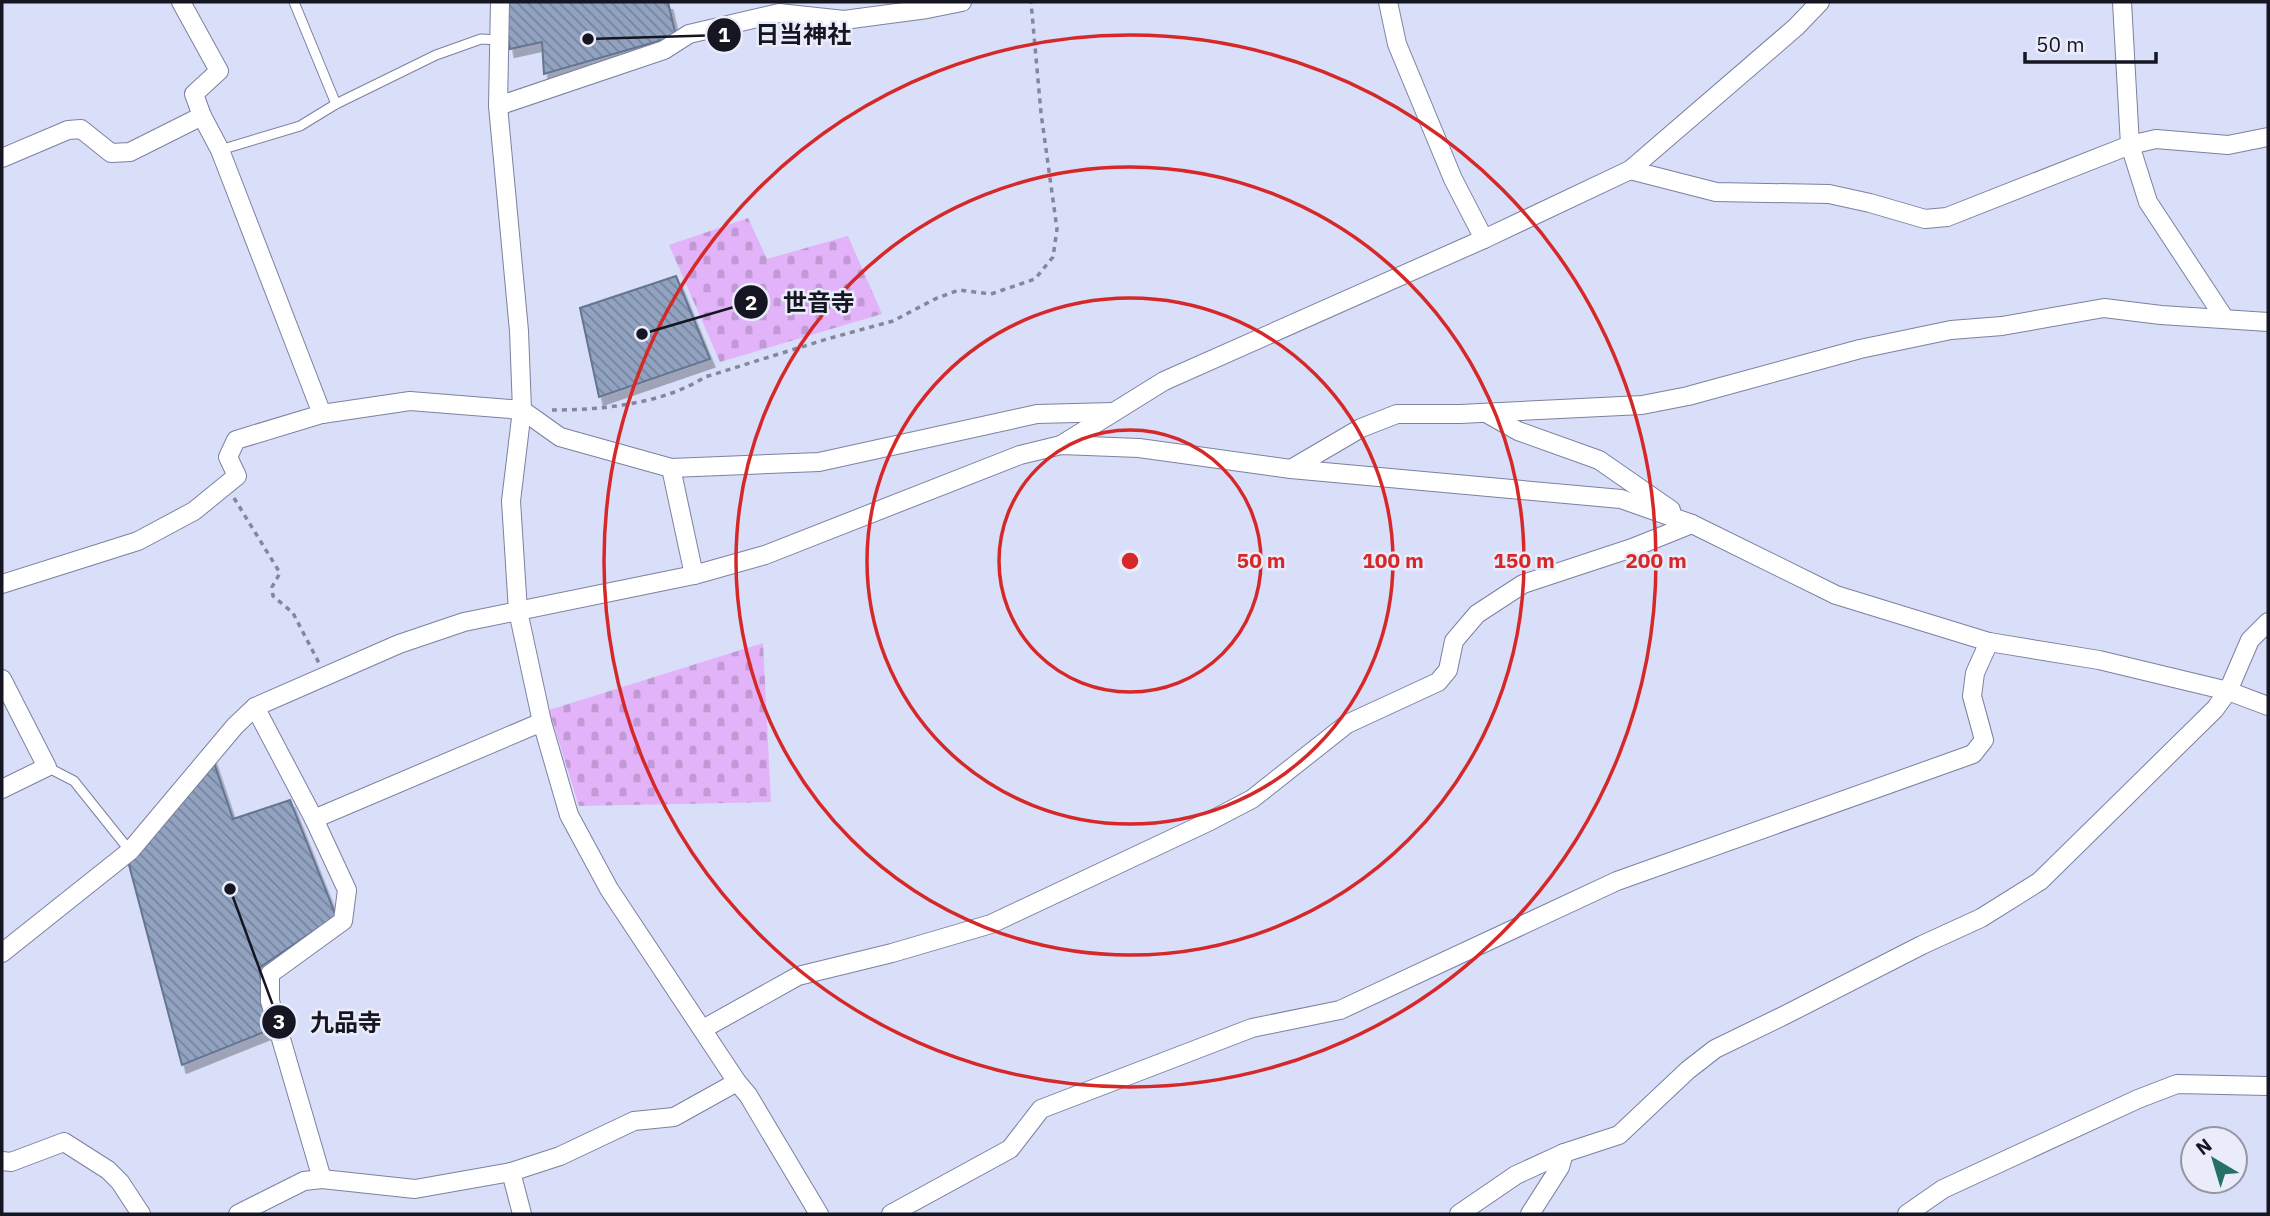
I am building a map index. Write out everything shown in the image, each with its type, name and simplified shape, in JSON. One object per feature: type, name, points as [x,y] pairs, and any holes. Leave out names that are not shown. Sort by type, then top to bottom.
[{"type":"street","points":[[181,2],[219,71],[194,94],[220,150],[322,414]]},
{"type":"street","points":[[500,2],[498,106],[519,331],[522,410],[510,500],[518,611],[542,722],[569,815],[609,889],[747,1095],[818,1214]]},
{"type":"street","points":[[498,106],[664,50],[689,34],[779,13],[844,20],[962,2]]},
{"type":"street","points":[[1388,2],[1397,44],[1452,178],[1484,239]]},
{"type":"street","points":[[1061,445],[1164,381],[1484,239],[1630,170],[1796,27],[1820,2]]},
{"type":"street","points":[[2122,2],[2130,145],[2148,202],[2225,319]]},
{"type":"street","points":[[2,158],[68,130],[81,129],[111,152],[130,152],[202,116]]},
{"type":"street","points":[[1630,170],[1716,192],[1829,194],[1925,219],[1947,217],[2130,145],[2156,139],[2228,145],[2268,137]]},
{"type":"street","points":[[1291,469],[1361,428],[1397,414],[1642,405],[1688,396],[1860,349],[1951,330],[2002,326],[2104,307],[2161,315],[2268,322]]},
{"type":"street","points":[[2,584],[138,541],[194,511],[237,476],[228,457],[236,440],[322,414],[410,401],[522,410],[560,437],[671,468],[819,462],[1037,414],[1113,412]]},
{"type":"street","points":[[1486,412],[1518,431],[1599,460],[1692,524]]},
{"type":"street","points":[[2,953],[130,851],[235,726],[255,707],[399,644],[464,622],[694,575],[765,555],[1020,455],[1061,445],[1139,448],[1291,469],[1620,499],[1692,524],[1836,595],[1989,642],[2099,660],[2228,691],[2268,706]]},
{"type":"street","points":[[671,468],[694,575]]},
{"type":"street","points":[[703,1029],[798,976],[892,953],[991,924],[1210,821],[1252,799],[1347,724],[1438,682],[1448,670],[1454,641],[1477,614],[1523,584],[1632,548],[1692,524]]},
{"type":"street","points":[[1459,1214],[1516,1175],[1564,1153],[1619,1135],[1688,1070],[1715,1049],[1785,1016],[1922,944],[1981,918],[2040,881],[2215,709],[2228,691],[2250,640],[2268,622]]},
{"type":"street","points":[[891,1214],[1010,1149],[1041,1109],[1252,1028],[1340,1010],[1617,881],[1973,754],[1984,740],[1972,696],[1973,685],[1975,673],[1989,642]]},
{"type":"street","points":[[2,678],[47,767],[2,789]]},
{"type":"street","points":[[255,707],[314,818],[346,890],[343,921],[270,974],[270,1002],[322,1178]]},
{"type":"street","points":[[314,818],[542,722]]},
{"type":"street","points":[[238,1214],[304,1181],[322,1178],[415,1189],[511,1172],[559,1156],[634,1121],[674,1117],[737,1083]]},
{"type":"street","points":[[1907,1214],[1943,1189],[2138,1099],[2177,1084],[2268,1086]]},
{"type":"street","points":[[2,1161],[11,1161],[64,1142],[108,1170],[120,1182],[141,1214]]},
{"type":"street","points":[[1530,1214],[1560,1167],[1564,1153]]},
{"type":"street","points":[[511,1172],[522,1214]]},
{"type":"lane","points":[[294,2],[336,104]]},
{"type":"lane","points":[[220,150],[300,126],[336,104],[436,55],[481,39],[500,40]]},
{"type":"lane","points":[[47,767],[74,781],[130,851]]},
{"type":"path","points":[[522,410],[589,410],[666,395],[691,386],[705,377],[827,338],[892,321],[959,290],[991,294],[1035,279],[1053,257],[1057,229],[1041,113],[1031,2]]},
{"type":"path","points":[[226,485],[280,573],[272,587],[273,596],[293,613],[326,676]]},
{"type":"green space","points":[[748,218],[767,259],[848,236],[882,314],[720,362],[669,245]]},
{"type":"green space","points":[[763,643],[771,802],[579,806],[549,710]]},
{"type":"building","points":[[502,2],[668,2],[676,36],[544,74],[542,42],[510,49]]},
{"type":"building","points":[[676,276],[710,359],[599,397],[580,308]]},
{"type":"building","points":[[211,754],[233,819],[290,800],[336,916],[259,968],[269,1030],[182,1065],[128,861]]},
{"type":"place","name":"日当神社","points":[[588,39]]},
{"type":"place","name":"世音寺","points":[[642,334]]},
{"type":"place","name":"九品寺","points":[[230,889]]}]
